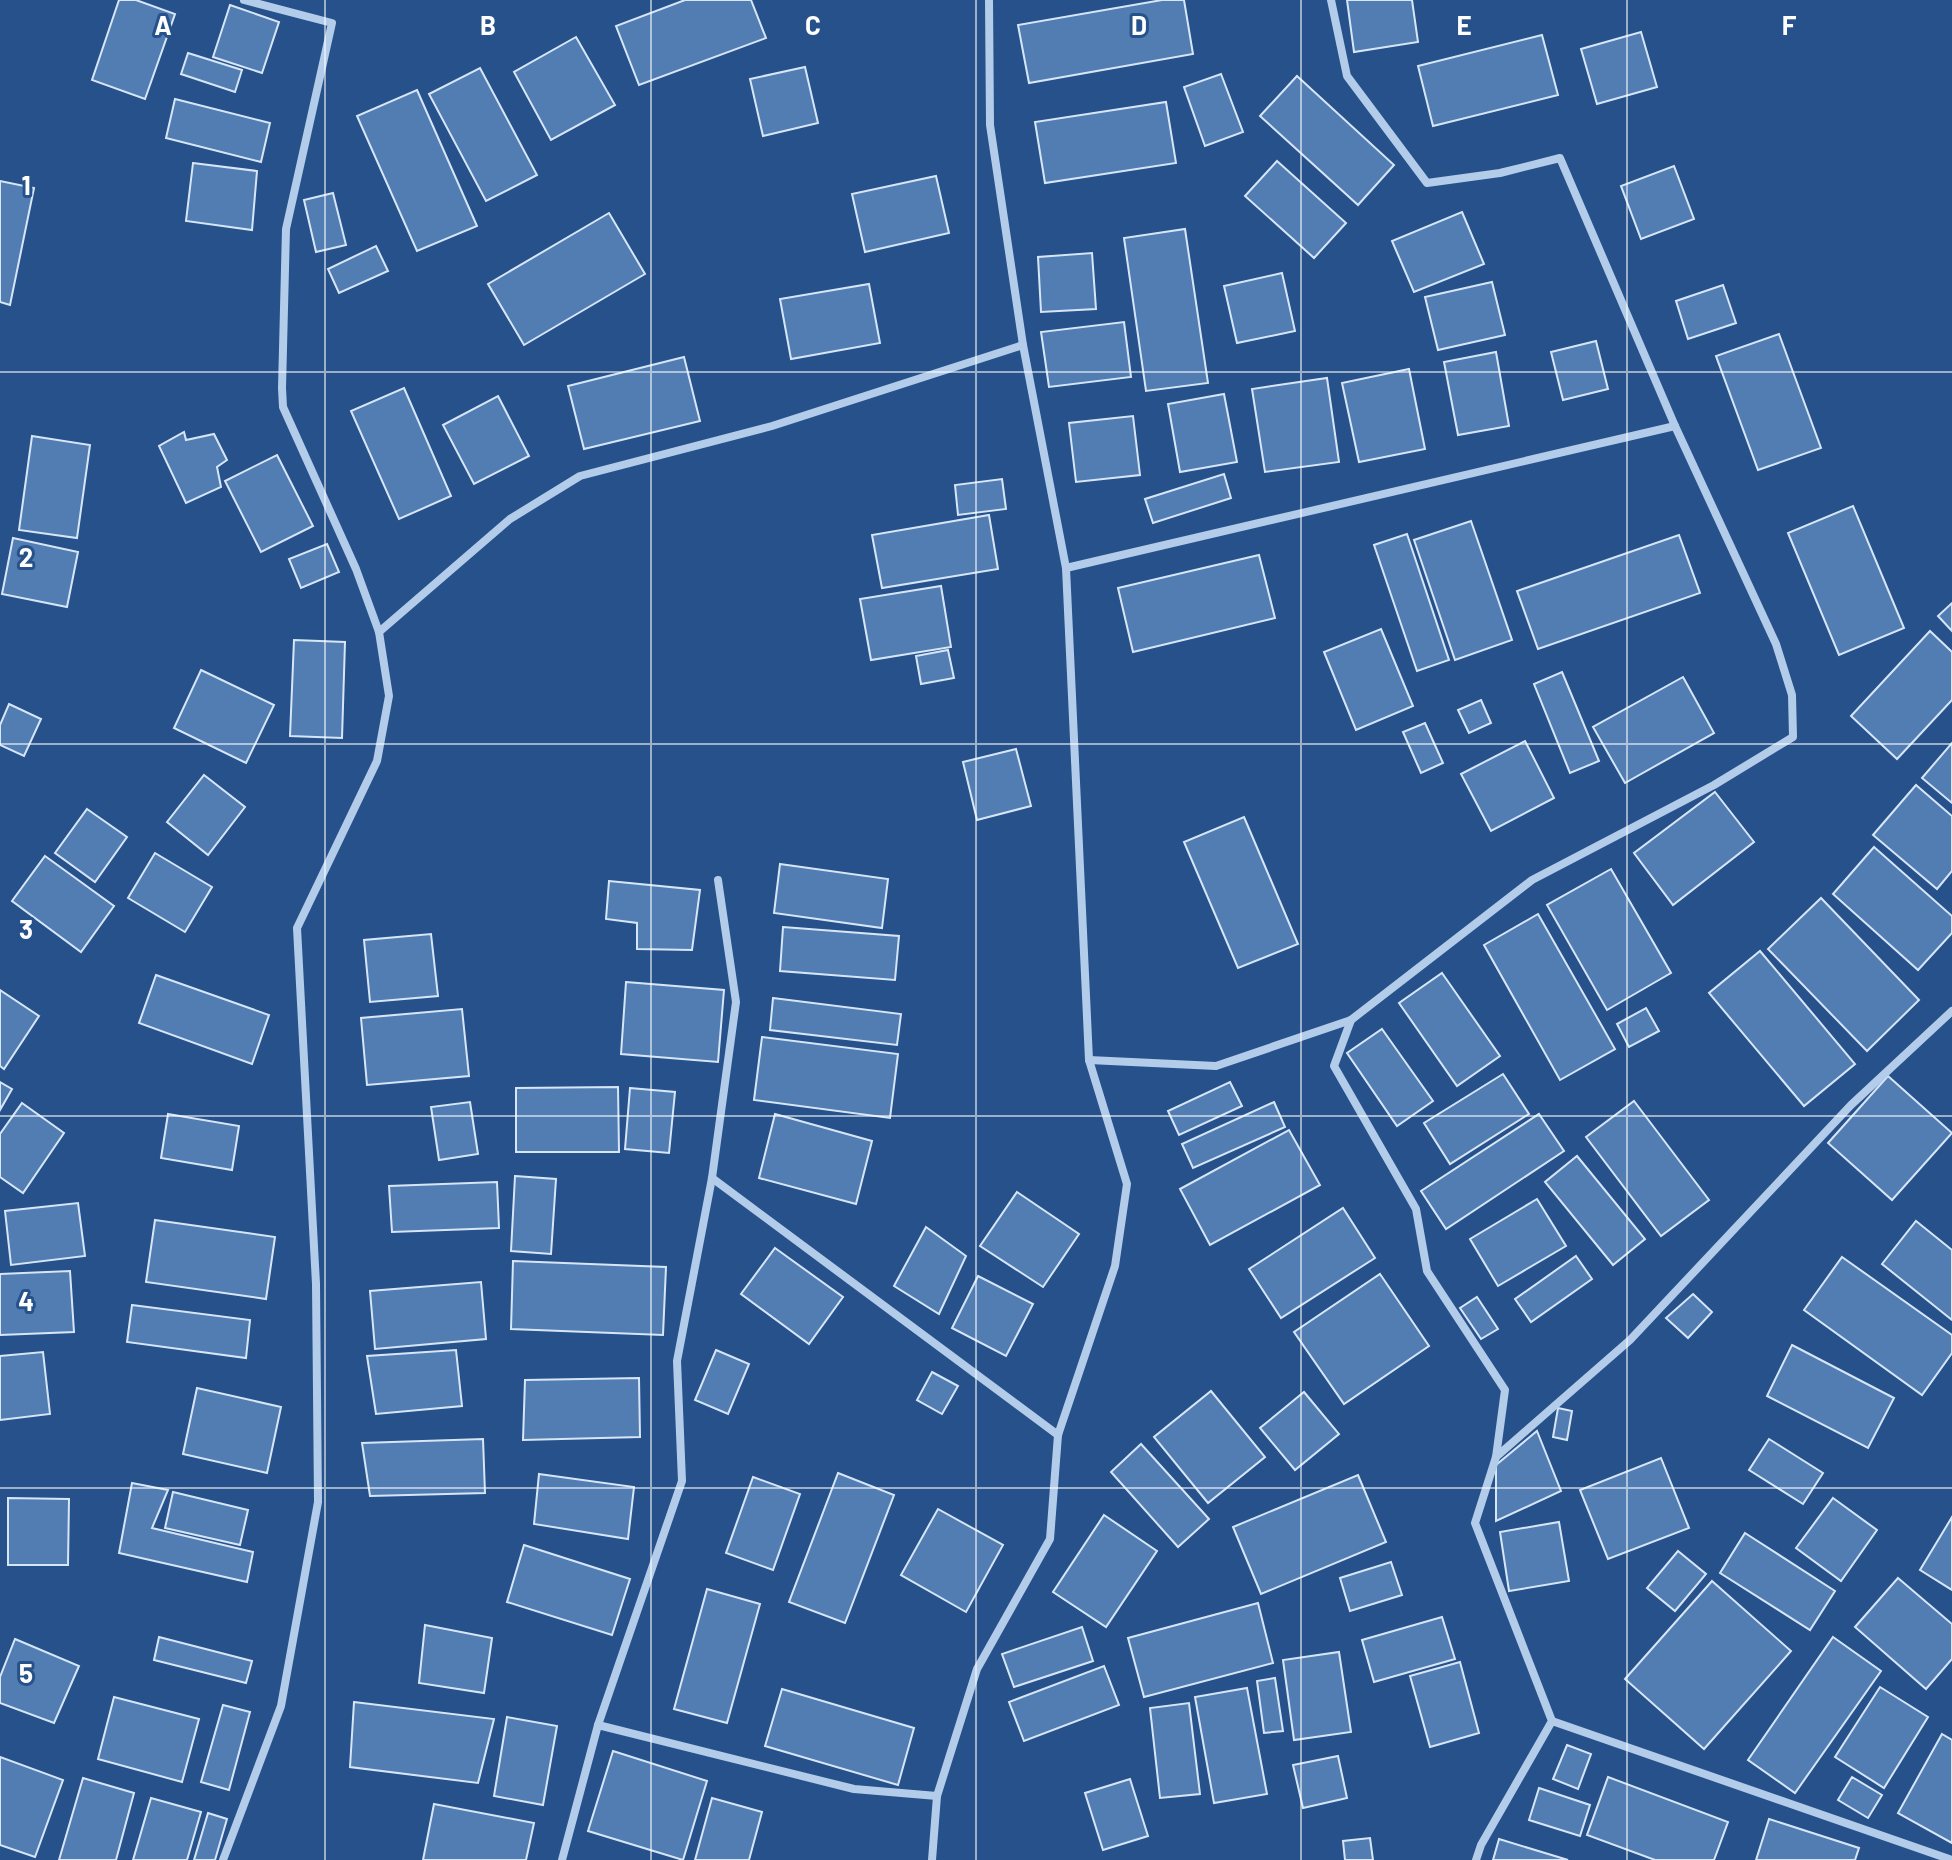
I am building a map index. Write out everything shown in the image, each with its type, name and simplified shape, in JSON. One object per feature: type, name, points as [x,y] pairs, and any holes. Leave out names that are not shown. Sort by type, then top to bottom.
[{"type":"street","points":[[223,1860],[281,1706],[318,1502],[316,1284],[297,928],[377,761],[389,696],[379,632],[356,569],[283,407],[286,229],[332,23],[244,0]]},
{"type":"street","points":[[932,1860],[937,1796],[977,1669],[1050,1539],[1058,1435],[1115,1266],[1127,1184],[1089,1060],[1066,568],[1023,345],[990,125],[989,0]]},
{"type":"street","points":[[1089,1060],[1216,1066],[1351,1020],[1532,880],[1714,785],[1793,737],[1792,695],[1776,644],[1675,426],[1560,158],[1500,173],[1427,183],[1347,76],[1331,0]]},
{"type":"street","points":[[379,632],[510,519],[580,476],[772,426],[1023,345]]},
{"type":"street","points":[[1066,568],[1675,426]]},
{"type":"street","points":[[562,1860],[598,1725],[682,1481],[677,1361],[712,1178],[736,1002],[718,880]]},
{"type":"street","points":[[1496,1457],[1630,1340],[1851,1105],[1952,1011]]},
{"type":"street","points":[[1351,1020],[1334,1066],[1416,1209],[1427,1271],[1505,1390],[1496,1457],[1475,1523],[1552,1721],[1952,1860]]},
{"type":"street","points":[[712,1178],[1058,1435]]},
{"type":"street","points":[[1476,1860],[1481,1845],[1552,1721]]},
{"type":"street","points":[[598,1725],[854,1789],[937,1796]]},
{"type":"building","points":[[119,0],[136,0],[175,14],[145,99],[92,80]]},
{"type":"building","points":[[685,0],[751,0],[766,38],[639,85],[616,26]]},
{"type":"building","points":[[1162,0],[1184,0],[1193,54],[1029,83],[1018,25]]},
{"type":"building","points":[[1347,0],[1412,0],[1418,42],[1354,52]]},
{"type":"building","points":[[230,5],[279,22],[262,73],[213,57]]},
{"type":"building","points":[[1641,32],[1657,87],[1597,104],[1581,49]]},
{"type":"building","points":[[1542,35],[1558,95],[1433,126],[1418,66]]},
{"type":"building","points":[[576,37],[615,105],[551,140],[514,72]]},
{"type":"building","points":[[188,53],[242,70],[235,92],[181,74]]},
{"type":"building","points":[[805,67],[818,123],[763,136],[750,79]]},
{"type":"building","points":[[480,68],[537,175],[486,201],[429,94]]},
{"type":"building","points":[[1221,74],[1243,132],[1205,146],[1184,87]]},
{"type":"building","points":[[1297,76],[1394,165],[1358,205],[1260,116]]},
{"type":"building","points":[[417,90],[477,226],[417,251],[357,116]]},
{"type":"building","points":[[175,99],[270,123],[261,162],[166,138]]},
{"type":"building","points":[[1166,102],[1176,163],[1045,183],[1035,122]]},
{"type":"building","points":[[1277,161],[1346,223],[1314,258],[1245,196]]},
{"type":"building","points":[[193,163],[257,171],[252,230],[186,221]]},
{"type":"building","points":[[1674,166],[1694,219],[1641,239],[1621,186]]},
{"type":"building","points":[[936,176],[949,233],[865,252],[852,194]]},
{"type":"building","points":[[0,181],[34,188],[10,305],[0,302]]},
{"type":"building","points":[[333,193],[346,245],[316,252],[304,200]]},
{"type":"building","points":[[1462,212],[1484,264],[1414,292],[1392,241]]},
{"type":"building","points":[[609,213],[645,274],[524,345],[488,284]]},
{"type":"building","points":[[1185,229],[1208,383],[1146,391],[1124,238]]},
{"type":"building","points":[[376,246],[388,271],[339,293],[328,269]]},
{"type":"building","points":[[1092,253],[1096,309],[1041,312],[1038,257]]},
{"type":"building","points":[[1282,273],[1295,331],[1237,343],[1224,286]]},
{"type":"building","points":[[1492,282],[1505,335],[1438,350],[1425,297]]},
{"type":"building","points":[[869,284],[880,343],[791,359],[780,299]]},
{"type":"building","points":[[1723,285],[1736,323],[1688,339],[1676,301]]},
{"type":"building","points":[[1124,322],[1131,377],[1049,387],[1041,332]]},
{"type":"building","points":[[1779,334],[1821,448],[1758,470],[1716,356]]},
{"type":"building","points":[[1596,341],[1608,389],[1563,400],[1551,352]]},
{"type":"building","points":[[1496,352],[1509,426],[1458,435],[1444,362]]},
{"type":"building","points":[[684,357],[700,421],[584,449],[568,386]]},
{"type":"building","points":[[1409,369],[1425,449],[1359,462],[1342,383]]},
{"type":"building","points":[[1327,378],[1339,462],[1265,472],[1252,389]]},
{"type":"building","points":[[404,388],[451,496],[399,519],[351,411]]},
{"type":"building","points":[[1224,394],[1237,462],[1180,472],[1168,404]]},
{"type":"building","points":[[498,396],[529,456],[474,484],[443,425]]},
{"type":"building","points":[[1133,416],[1140,475],[1076,482],[1069,423]]},
{"type":"building","points":[[184,432],[186,440],[214,434],[227,460],[217,467],[221,487],[186,503],[159,446]]},
{"type":"building","points":[[32,436],[90,445],[77,538],[19,530]]},
{"type":"building","points":[[277,455],[313,526],[261,552],[225,481]]},
{"type":"building","points":[[1224,474],[1231,498],[1153,523],[1145,499]]},
{"type":"building","points":[[1002,479],[1006,509],[958,515],[955,485]]},
{"type":"building","points":[[1853,506],[1904,628],[1839,655],[1788,533]]},
{"type":"building","points":[[989,515],[998,569],[882,588],[872,535]]},
{"type":"building","points":[[1471,521],[1512,640],[1455,660],[1414,540]]},
{"type":"building","points":[[1407,534],[1449,660],[1417,671],[1374,545]]},
{"type":"building","points":[[1679,535],[1700,593],[1538,649],[1517,591]]},
{"type":"building","points":[[13,538],[78,552],[67,607],[2,594]]},
{"type":"building","points":[[327,544],[339,572],[301,588],[289,559]]},
{"type":"building","points":[[1259,555],[1275,618],[1133,652],[1118,588]]},
{"type":"building","points":[[941,586],[951,647],[871,660],[860,599]]},
{"type":"building","points":[[1952,603],[1952,631],[1938,616]]},
{"type":"building","points":[[1381,629],[1413,706],[1356,730],[1324,652]]},
{"type":"building","points":[[1930,631],[1952,652],[1952,700],[1897,759],[1851,716]]},
{"type":"building","points":[[294,640],[345,642],[342,738],[290,736]]},
{"type":"building","points":[[948,650],[954,678],[921,684],[916,656]]},
{"type":"building","points":[[201,670],[274,705],[246,763],[174,728]]},
{"type":"building","points":[[1562,672],[1599,761],[1570,773],[1534,684]]},
{"type":"building","points":[[1683,677],[1714,733],[1625,783],[1593,727]]},
{"type":"building","points":[[1481,700],[1491,723],[1469,733],[1458,710]]},
{"type":"building","points":[[9,704],[41,719],[24,756],[0,745],[0,725]]},
{"type":"building","points":[[1425,723],[1443,763],[1421,773],[1403,732]]},
{"type":"building","points":[[1525,741],[1554,798],[1491,831],[1461,774]]},
{"type":"building","points":[[1952,743],[1952,803],[1922,778]]},
{"type":"building","points":[[1016,749],[1031,806],[977,820],[963,762]]},
{"type":"building","points":[[204,775],[245,807],[208,855],[167,822]]},
{"type":"building","points":[[1916,785],[1952,816],[1952,871],[1937,889],[1873,835]]},
{"type":"building","points":[[1715,792],[1754,842],[1673,905],[1634,853]]},
{"type":"building","points":[[87,809],[127,837],[95,882],[55,853]]},
{"type":"building","points":[[1244,817],[1298,944],[1238,968],[1184,842]]},
{"type":"building","points":[[1874,847],[1952,916],[1952,933],[1918,970],[1833,894]]},
{"type":"building","points":[[155,853],[212,887],[185,932],[128,898]]},
{"type":"building","points":[[45,856],[114,906],[81,952],[12,901]]},
{"type":"building","points":[[780,864],[888,879],[882,928],[774,913]]},
{"type":"building","points":[[1611,869],[1671,973],[1607,1010],[1547,905]]},
{"type":"building","points":[[609,881],[700,890],[692,950],[637,949],[637,923],[606,919]]},
{"type":"building","points":[[1821,898],[1919,1000],[1867,1051],[1768,949]]},
{"type":"building","points":[[1538,914],[1615,1049],[1560,1080],[1484,945]]},
{"type":"building","points":[[783,927],[899,936],[895,980],[780,971]]},
{"type":"building","points":[[431,934],[438,996],[370,1002],[364,940]]},
{"type":"building","points":[[1760,951],[1855,1064],[1804,1106],[1709,993]]},
{"type":"building","points":[[1442,973],[1500,1056],[1457,1086],[1399,1003]]},
{"type":"building","points":[[156,975],[269,1015],[252,1064],[139,1023]]},
{"type":"building","points":[[626,982],[724,990],[718,1062],[621,1054]]},
{"type":"building","points":[[0,990],[39,1016],[4,1069],[0,1066]]},
{"type":"building","points":[[773,998],[901,1014],[897,1045],[770,1030]]},
{"type":"building","points":[[1646,1008],[1659,1031],[1629,1047],[1617,1024]]},
{"type":"building","points":[[462,1009],[469,1076],[367,1085],[361,1018]]},
{"type":"building","points":[[1382,1029],[1433,1101],[1397,1126],[1347,1053]]},
{"type":"building","points":[[762,1037],[898,1054],[890,1118],[754,1100]]},
{"type":"building","points":[[1503,1074],[1529,1114],[1450,1164],[1424,1123]]},
{"type":"building","points":[[1888,1076],[1952,1133],[1892,1200],[1828,1143]]},
{"type":"building","points":[[0,1082],[12,1089],[0,1110]]},
{"type":"building","points":[[1230,1082],[1242,1106],[1179,1135],[1168,1111]]},
{"type":"building","points":[[618,1087],[619,1152],[516,1152],[516,1088]]},
{"type":"building","points":[[630,1088],[675,1092],[669,1153],[625,1149]]},
{"type":"building","points":[[1634,1101],[1709,1200],[1661,1236],[1586,1137]]},
{"type":"building","points":[[470,1102],[478,1154],[439,1160],[431,1107]]},
{"type":"building","points":[[1274,1102],[1285,1127],[1193,1168],[1182,1144]]},
{"type":"building","points":[[22,1103],[64,1133],[23,1193],[0,1177],[0,1134]]},
{"type":"building","points":[[168,1114],[239,1126],[232,1170],[161,1158]]},
{"type":"building","points":[[775,1114],[872,1141],[856,1204],[759,1178]]},
{"type":"building","points":[[1539,1114],[1564,1151],[1446,1229],[1421,1191]]},
{"type":"building","points":[[1289,1130],[1320,1185],[1210,1245],[1180,1189]]},
{"type":"building","points":[[1577,1156],[1645,1239],[1613,1265],[1545,1182]]},
{"type":"building","points":[[515,1176],[556,1179],[551,1254],[511,1251]]},
{"type":"building","points":[[497,1182],[499,1228],[392,1232],[389,1186]]},
{"type":"building","points":[[1017,1192],[1079,1234],[1043,1287],[980,1246]]},
{"type":"building","points":[[1537,1199],[1566,1246],[1498,1286],[1470,1239]]},
{"type":"building","points":[[78,1203],[85,1256],[11,1265],[5,1211]]},
{"type":"building","points":[[1343,1208],[1375,1258],[1281,1318],[1249,1269]]},
{"type":"building","points":[[155,1220],[275,1237],[266,1299],[146,1282]]},
{"type":"building","points":[[1916,1221],[1952,1250],[1952,1320],[1882,1264]]},
{"type":"building","points":[[926,1227],[966,1256],[939,1314],[894,1286]]},
{"type":"building","points":[[775,1248],[843,1297],[809,1344],[741,1294]]},
{"type":"building","points":[[1576,1256],[1592,1279],[1531,1322],[1515,1299]]},
{"type":"building","points":[[1842,1257],[1952,1335],[1952,1353],[1922,1395],[1804,1310]]},
{"type":"building","points":[[513,1261],[666,1267],[663,1335],[511,1329]]},
{"type":"building","points":[[70,1271],[74,1332],[0,1335],[0,1274]]},
{"type":"building","points":[[1380,1274],[1429,1346],[1344,1404],[1294,1332]]},
{"type":"building","points":[[978,1276],[1033,1304],[1006,1356],[952,1328]]},
{"type":"building","points":[[481,1282],[486,1339],[375,1349],[370,1291]]},
{"type":"building","points":[[1693,1294],[1712,1312],[1688,1338],[1666,1318]]},
{"type":"building","points":[[1477,1297],[1498,1329],[1481,1339],[1460,1308]]},
{"type":"building","points":[[132,1305],[250,1320],[246,1358],[127,1342]]},
{"type":"building","points":[[1792,1345],[1894,1398],[1868,1448],[1767,1396]]},
{"type":"building","points":[[456,1350],[462,1406],[376,1414],[367,1356]]},
{"type":"building","points":[[716,1350],[749,1364],[728,1414],[695,1400]]},
{"type":"building","points":[[43,1352],[50,1414],[0,1420],[0,1356]]},
{"type":"building","points":[[932,1372],[958,1386],[942,1414],[917,1400]]},
{"type":"building","points":[[639,1378],[640,1437],[523,1440],[525,1380]]},
{"type":"building","points":[[197,1388],[281,1407],[267,1473],[183,1454]]},
{"type":"building","points":[[1211,1391],[1265,1457],[1208,1503],[1154,1437]]},
{"type":"building","points":[[1304,1392],[1339,1434],[1295,1470],[1260,1428]]},
{"type":"building","points":[[1558,1408],[1572,1411],[1567,1440],[1553,1437]]},
{"type":"building","points":[[1537,1431],[1561,1491],[1496,1521],[1496,1465]]},
{"type":"building","points":[[483,1439],[485,1493],[370,1496],[362,1443]]},
{"type":"building","points":[[1769,1439],[1823,1473],[1803,1504],[1749,1470]]},
{"type":"building","points":[[1141,1444],[1209,1519],[1178,1547],[1111,1472]]},
{"type":"building","points":[[1661,1458],[1689,1528],[1608,1559],[1580,1490]]},
{"type":"building","points":[[838,1473],[894,1495],[845,1623],[789,1602]]},
{"type":"building","points":[[539,1474],[634,1487],[628,1539],[534,1524]]},
{"type":"building","points":[[1358,1475],[1386,1542],[1261,1594],[1233,1527]]},
{"type":"building","points":[[753,1477],[800,1494],[773,1570],[726,1553]]},
{"type":"building","points":[[132,1483],[168,1490],[152,1528],[253,1552],[247,1582],[119,1553]]},
{"type":"building","points":[[173,1492],[248,1510],[240,1545],[165,1528]]},
{"type":"building","points":[[8,1498],[69,1499],[68,1565],[8,1565]]},
{"type":"building","points":[[1833,1498],[1877,1530],[1841,1581],[1796,1548]]},
{"type":"building","points":[[938,1509],[1003,1545],[966,1612],[901,1575]]},
{"type":"building","points":[[1104,1515],[1157,1551],[1106,1627],[1053,1592]]},
{"type":"building","points":[[1952,1517],[1952,1590],[1920,1570]]},
{"type":"building","points":[[1559,1522],[1569,1581],[1509,1591],[1500,1532]]},
{"type":"building","points":[[1745,1533],[1835,1591],[1810,1630],[1720,1573]]},
{"type":"building","points":[[524,1545],[630,1579],[612,1635],[507,1602]]},
{"type":"building","points":[[1678,1551],[1706,1574],[1675,1611],[1647,1588]]},
{"type":"building","points":[[1391,1562],[1402,1595],[1350,1611],[1340,1578]]},
{"type":"building","points":[[1898,1578],[1952,1624],[1952,1659],[1926,1689],[1855,1627]]},
{"type":"building","points":[[1712,1581],[1791,1651],[1704,1749],[1625,1679]]},
{"type":"building","points":[[707,1589],[760,1604],[727,1723],[674,1709]]},
{"type":"building","points":[[1258,1603],[1273,1663],[1144,1697],[1128,1638]]},
{"type":"building","points":[[1442,1617],[1455,1659],[1374,1682],[1362,1640]]},
{"type":"building","points":[[425,1625],[492,1638],[484,1693],[419,1683]]},
{"type":"building","points":[[1082,1627],[1093,1661],[1014,1687],[1002,1654]]},
{"type":"building","points":[[159,1637],[252,1661],[246,1683],[154,1660]]},
{"type":"building","points":[[1833,1637],[1881,1671],[1795,1793],[1748,1760]]},
{"type":"building","points":[[15,1639],[79,1666],[54,1723],[0,1703],[0,1677]]},
{"type":"building","points":[[1339,1652],[1351,1732],[1294,1740],[1283,1660]]},
{"type":"building","points":[[1460,1662],[1479,1733],[1430,1747],[1410,1676]]},
{"type":"building","points":[[1104,1666],[1119,1705],[1024,1741],[1009,1702]]},
{"type":"building","points":[[1275,1678],[1283,1731],[1264,1733],[1257,1681]]},
{"type":"building","points":[[1880,1687],[1928,1717],[1884,1788],[1835,1757]]},
{"type":"building","points":[[1247,1688],[1267,1794],[1214,1803],[1195,1697]]},
{"type":"building","points":[[782,1689],[914,1728],[898,1785],[765,1746]]},
{"type":"building","points":[[114,1697],[199,1719],[182,1782],[98,1759]]},
{"type":"building","points":[[354,1702],[494,1719],[478,1783],[350,1767]]},
{"type":"building","points":[[1189,1703],[1200,1794],[1160,1798],[1150,1708]]},
{"type":"building","points":[[223,1705],[250,1712],[229,1790],[201,1782]]},
{"type":"building","points":[[507,1717],[557,1726],[543,1805],[494,1796]]},
{"type":"building","points":[[1942,1734],[1952,1740],[1952,1843],[1898,1813]]},
{"type":"building","points":[[1567,1745],[1591,1754],[1578,1789],[1553,1779]]},
{"type":"building","points":[[613,1751],[707,1781],[683,1860],[588,1831]]},
{"type":"building","points":[[1338,1756],[1347,1798],[1303,1808],[1293,1765]]},
{"type":"building","points":[[0,1757],[63,1780],[35,1857],[0,1845]]},
{"type":"building","points":[[1608,1777],[1728,1822],[1714,1860],[1655,1860],[1587,1835]]},
{"type":"building","points":[[1852,1777],[1882,1795],[1868,1818],[1838,1800]]},
{"type":"building","points":[[83,1778],[134,1793],[116,1860],[59,1860]]},
{"type":"building","points":[[1130,1779],[1148,1836],[1103,1850],[1085,1793]]},
{"type":"building","points":[[1539,1788],[1590,1805],[1580,1836],[1529,1820]]},
{"type":"building","points":[[151,1798],[201,1812],[187,1860],[133,1860]]},
{"type":"building","points":[[712,1798],[762,1812],[749,1860],[695,1860]]},
{"type":"building","points":[[434,1804],[534,1823],[526,1860],[423,1860]]},
{"type":"building","points":[[208,1813],[227,1819],[215,1860],[194,1860]]},
{"type":"building","points":[[1769,1819],[1859,1848],[1855,1860],[1756,1860]]},
{"type":"building","points":[[1370,1838],[1373,1860],[1345,1860],[1343,1841]]},
{"type":"building","points":[[1499,1839],[1568,1860],[1493,1860]]}]
